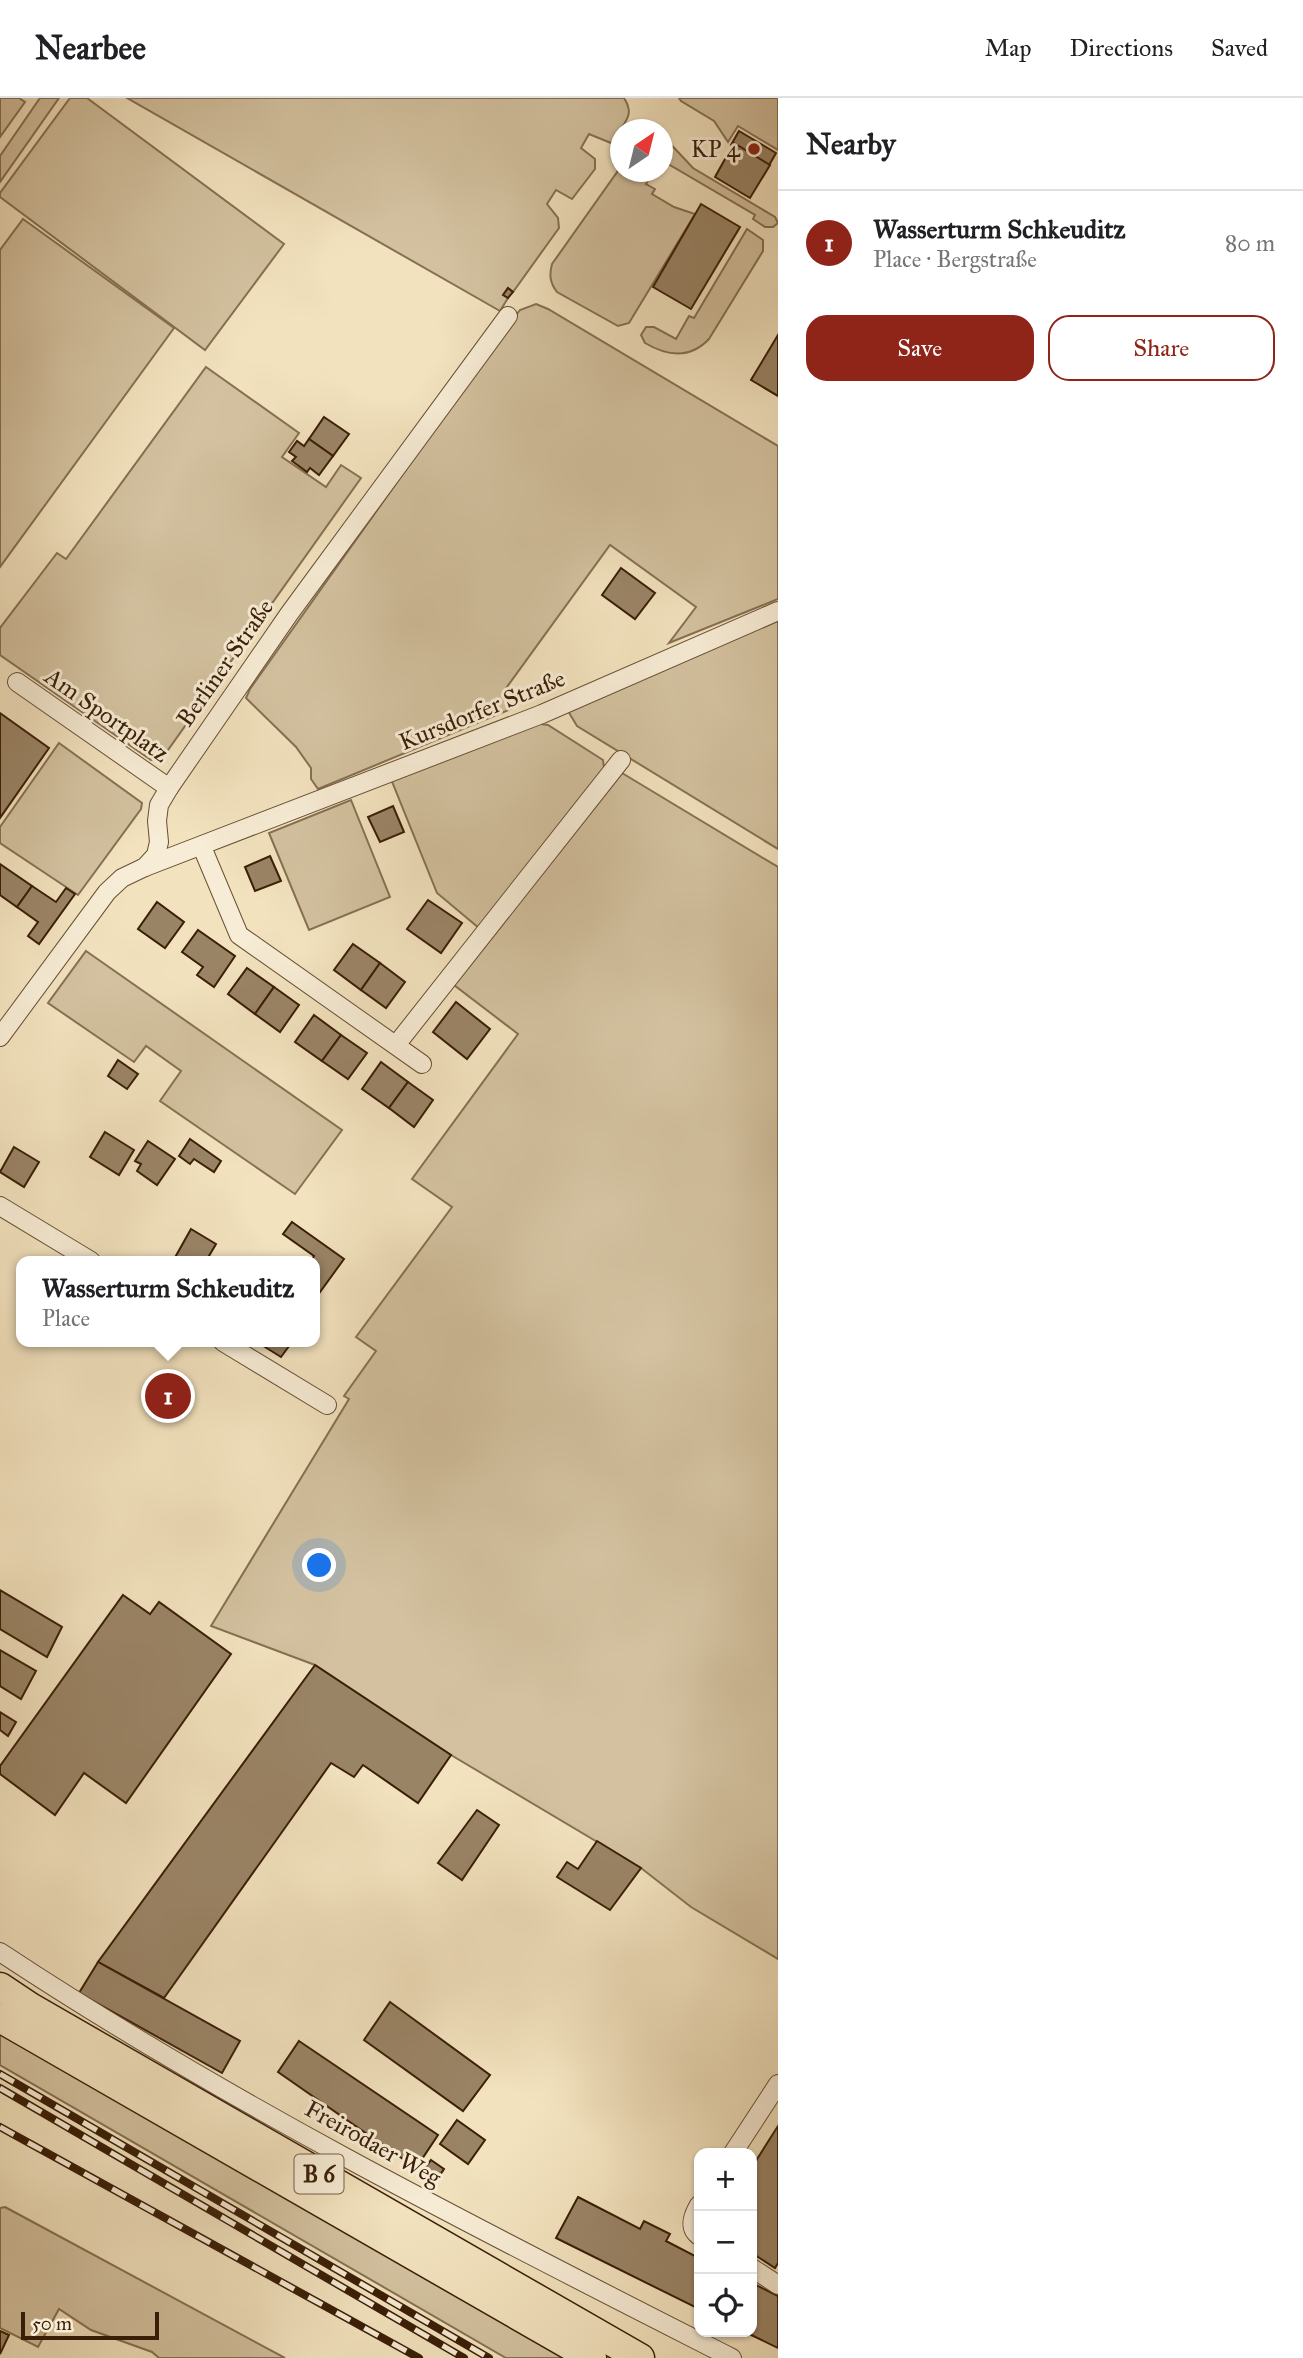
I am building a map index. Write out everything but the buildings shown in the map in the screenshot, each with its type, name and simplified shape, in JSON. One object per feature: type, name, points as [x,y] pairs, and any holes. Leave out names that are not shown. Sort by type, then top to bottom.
[{"type":"main road","name":"B 6","points":[[0,1987],[30,2007],[640,2358]]},
{"type":"main road","name":"B 6","points":[[0,2018],[592,2358]]},
{"type":"street","name":"Berliner Straße","points":[[145,867],[156,855],[159,842],[159,805],[169,788],[289,614],[508,316]]},
{"type":"street","name":"Kursdorfer Straße","points":[[145,867],[542,714],[778,611]]},
{"type":"street","name":"Am Sportplatz","points":[[17,682],[169,788]]},
{"type":"street","points":[[396,1045],[621,760]]},
{"type":"street","points":[[202,847],[239,936],[422,1064]]},
{"type":"street","points":[[0,1037],[107,891],[122,878],[145,867]]},
{"type":"street","points":[[0,1206],[83,1256]]},
{"type":"street","points":[[231,1347],[327,1405]]},
{"type":"street","name":"Freirodaer Weg","points":[[0,1952],[101,2016],[413,2195],[732,2358]]},
{"type":"street","points":[[736,2148],[778,2084]]},
{"type":"street","points":[[757,2272],[778,2285]]},
{"type":"shaded area","points":[[0,98],[19,98],[25,102],[0,137]]},
{"type":"shaded area","points":[[40,98],[59,98],[0,182],[0,156]]},
{"type":"shaded area","points":[[70,98],[87,98],[284,244],[205,350],[0,197],[0,193]]},
{"type":"shaded area","points":[[127,98],[624,98],[628,115],[627,119],[610,119],[610,143],[589,134],[581,148],[595,159],[595,169],[572,199],[556,190],[547,204],[558,218],[559,228],[513,292],[508,288],[504,295],[508,298],[500,311]]},
{"type":"shaded area","points":[[679,98],[778,98],[778,150],[738,126],[728,142],[714,121]]},
{"type":"shaded area","points":[[673,147],[693,168],[775,217],[778,223],[773,227],[765,227],[753,219],[755,215],[673,167]]},
{"type":"shaded area","points":[[610,182],[647,182],[646,184],[655,189],[652,194],[674,207],[695,214],[629,323],[618,326],[557,292],[550,275],[552,264]]},
{"type":"shaded area","points":[[23,219],[174,328],[0,567],[0,250]]},
{"type":"shaded area","points":[[747,229],[763,240],[763,251],[709,339],[694,350],[678,353],[662,351],[645,343],[641,335],[646,327],[654,327],[676,339],[689,316],[694,318]]},
{"type":"shaded area","points":[[536,304],[778,446],[778,599],[669,643],[696,607],[610,545],[504,691],[511,709],[318,789],[311,779],[311,768],[296,747],[246,698],[250,689],[513,319],[520,310]]},
{"type":"shaded area","points":[[206,367],[299,433],[282,457],[326,487],[341,465],[361,478],[163,757],[151,760],[0,655],[0,628],[57,553],[66,559]]},
{"type":"shaded area","points":[[778,618],[778,849],[577,726],[565,706]]},
{"type":"shaded area","points":[[534,723],[548,725],[603,760],[604,768],[479,928],[437,893],[391,779]]},
{"type":"shaded area","points":[[59,743],[142,803],[141,809],[78,895],[0,843],[0,827]]},
{"type":"shaded area","points":[[622,773],[778,867],[778,1959],[691,1907],[641,1868],[451,1755],[315,1665],[211,1626],[349,1399],[344,1396],[376,1351],[356,1337],[452,1207],[412,1179],[518,1034],[454,985]]},
{"type":"shaded area","points":[[351,800],[390,897],[309,930],[269,833]]},
{"type":"shaded area","points":[[86,951],[342,1130],[295,1194],[160,1101],[181,1071],[146,1046],[134,1062],[48,1003]]},
{"type":"shaded area","points":[[0,2027],[572,2358],[506,2358],[0,2065]]},
{"type":"shaded area","points":[[5,2207],[285,2358],[159,2358],[152,2352],[91,2330],[59,2309],[38,2347],[0,2328],[0,2208]]},
{"type":"railway","points":[[0,2074],[489,2358]]},
{"type":"railway","points":[[0,2088],[464,2358]]},
{"type":"railway","points":[[0,2127],[419,2358]]},
{"type":"place","name":"KP 4","points":[[754,149]]},
{"type":"place","name":"Wasserturm Schkeuditz","points":[[168,1396]]}]
